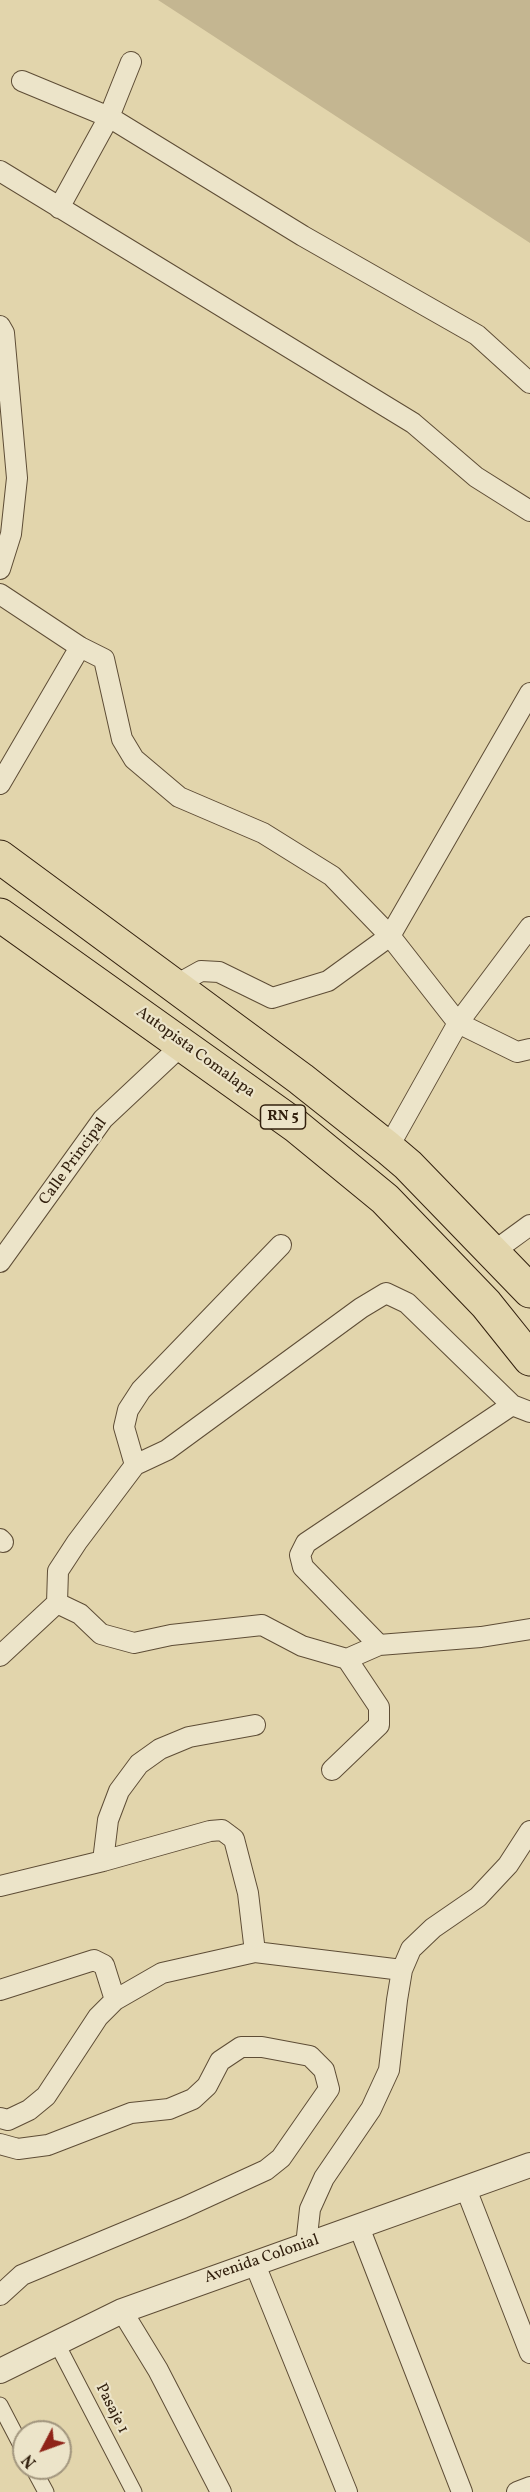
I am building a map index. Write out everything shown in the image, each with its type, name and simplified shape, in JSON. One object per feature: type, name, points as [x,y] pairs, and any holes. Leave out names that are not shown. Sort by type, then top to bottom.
[{"type":"highway","name":"RN 5","points":[[0,857],[301,1079],[388,1148],[408,1165],[530,1291]]},
{"type":"highway","name":"Autopista Comalapa","points":[[0,915],[296,1126],[385,1199],[486,1304],[530,1359]]},
{"type":"street","points":[[59,208],[109,117],[131,62]]},
{"type":"street","points":[[22,81],[109,117],[303,236],[477,335],[530,383]]},
{"type":"street","points":[[0,171],[413,423],[476,477],[530,511]]},
{"type":"street","points":[[0,326],[4,333],[17,478],[11,534],[0,569]]},
{"type":"street","points":[[0,594],[80,647],[104,659],[123,739],[134,759],[179,797],[263,833],[332,876],[390,936],[458,1023],[517,1052],[530,1049]]},
{"type":"street","points":[[0,784],[80,647]]},
{"type":"street","points":[[174,986],[201,971],[219,972],[272,998],[327,981],[390,936],[530,693]]},
{"type":"street","points":[[388,1148],[458,1023],[530,927]]},
{"type":"street","name":"Calle Principal","points":[[0,1262],[104,1119],[183,1044]]},
{"type":"street","points":[[493,1252],[529,1227]]},
{"type":"street","points":[[135,1466],[124,1427],[128,1410],[141,1390],[281,1245]]},
{"type":"street","points":[[0,1656],[57,1603],[58,1571],[77,1542],[135,1466],[167,1450],[361,1308],[386,1293],[407,1303],[521,1409],[306,1543],[300,1555],[303,1567],[379,1645]]},
{"type":"street","points":[[57,1603],[80,1614],[101,1634],[134,1643],[171,1635],[262,1625],[302,1646],[347,1659],[379,1645],[481,1637],[530,1629]]},
{"type":"street","points":[[332,1770],[379,1725],[379,1707],[347,1659]]},
{"type":"street","points":[[103,1861],[108,1820],[119,1791],[139,1764],[160,1749],[189,1737],[255,1725]]},
{"type":"street","points":[[0,1886],[103,1861],[210,1831],[222,1830],[234,1839],[248,1893],[255,1952]]},
{"type":"street","points":[[306,2244],[310,2209],[324,2178],[371,2109],[389,2070],[396,2000],[402,1970],[411,1949],[433,1928],[478,1897],[508,1865],[530,1831]]},
{"type":"street","points":[[0,2118],[8,2120],[29,2110],[46,2096],[98,2017],[115,2000],[162,1973],[255,1952],[402,1970]]},
{"type":"street","points":[[0,1990],[94,1960],[104,1965],[115,2000]]},
{"type":"street","points":[[0,2144],[18,2149],[48,2145],[131,2113],[169,2109],[193,2099],[207,2086],[220,2061],[242,2047],[262,2047],[310,2056],[324,2070],[328,2089],[281,2158],[266,2170],[183,2208],[22,2275],[0,2295]]},
{"type":"street","name":"Avenida Colonial","points":[[0,2371],[122,2311],[530,2165]]},
{"type":"street","points":[[466,2189],[530,2353]]},
{"type":"street","points":[[359,2227],[462,2492]]},
{"type":"street","points":[[254,2262],[347,2492]]},
{"type":"street","points":[[0,2274],[22,2275]]},
{"type":"street","points":[[122,2311],[158,2370],[221,2492]]},
{"type":"street","name":"Pasaje 1","points":[[56,2342],[134,2492]]},
{"type":"street","points":[[0,2405],[12,2428]]},
{"type":"street","points":[[517,2492],[530,2487]]},
{"type":"shaded area","points":[[158,0],[530,0],[530,243],[198,26]]}]
